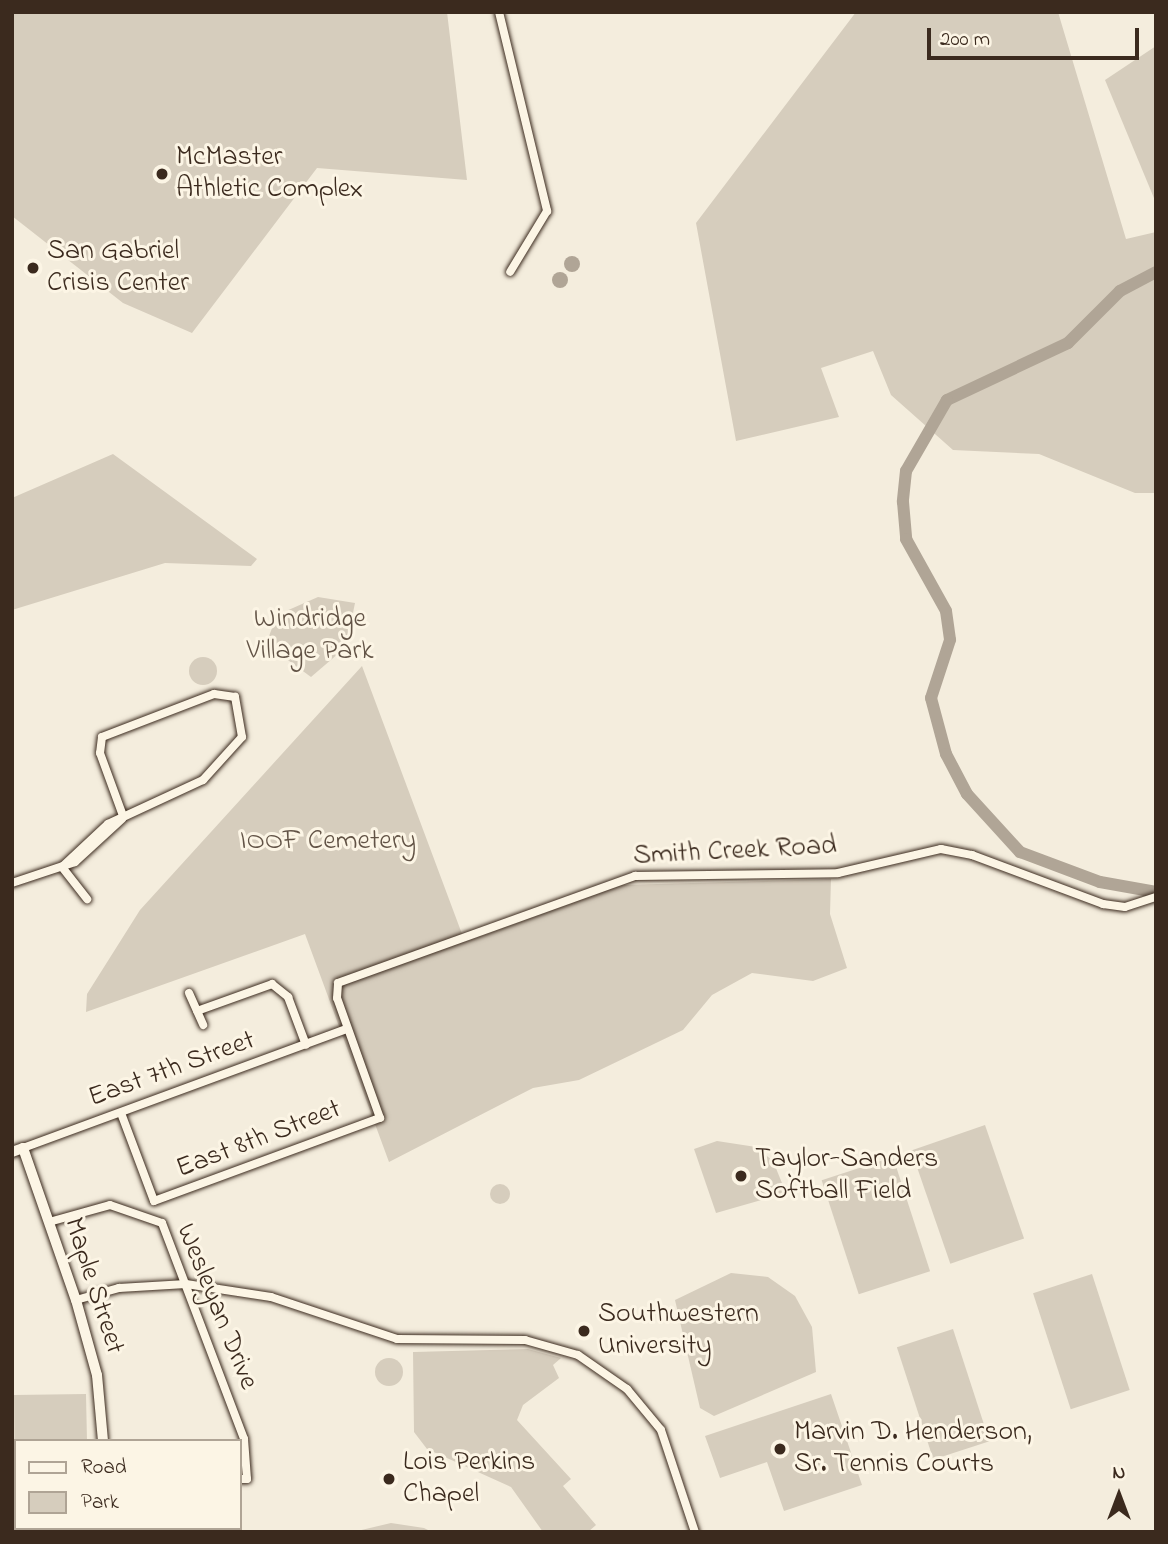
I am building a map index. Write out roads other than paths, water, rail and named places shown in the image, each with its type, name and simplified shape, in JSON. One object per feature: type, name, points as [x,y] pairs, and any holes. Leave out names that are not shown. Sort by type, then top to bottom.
[{"type":"street","points":[[499,12],[547,211],[510,272]]},
{"type":"street","points":[[12,883],[62,867],[124,817],[194,786],[245,731],[234,697],[214,694],[102,737],[100,753],[124,817]]},
{"type":"street","name":"Smith Creek Road","points":[[380,1118],[346,1029],[336,993],[343,979],[635,876],[838,873],[941,849],[1103,904],[1125,907],[1156,897]]},
{"type":"street","points":[[62,867],[87,899]]},
{"type":"street","points":[[197,1011],[272,984],[281,986],[306,1045]]},
{"type":"street","points":[[189,993],[203,1025]]},
{"type":"street","name":"East 7th Street","points":[[12,1152],[346,1029]]},
{"type":"street","name":"East 8th Street","points":[[121,1113],[154,1201],[380,1118]]},
{"type":"street","name":"Maple Street","points":[[23,1148],[76,1300],[97,1375],[103,1439]]},
{"type":"street","name":"Wesleyan Drive","points":[[49,1222],[110,1205],[162,1223],[244,1439],[243,1479]]},
{"type":"street","points":[[76,1300],[119,1288],[186,1284],[271,1297],[397,1339],[525,1340],[578,1355],[627,1389],[661,1430],[695,1532]]},
{"type":"waterway","points":[[1156,272],[1120,291],[1068,343],[947,400],[906,471],[903,502],[906,539],[946,611],[950,640],[931,698],[946,754],[967,794],[1020,852],[1100,882],[1156,892]]},
{"type":"place","name":"McMaster Athletic Complex","points":[[162,174]]},
{"type":"place","name":"San Gabriel Crisis Center","points":[[33,268]]},
{"type":"place","name":"Taylor-Sanders Softball Field","points":[[741,1176]]},
{"type":"place","name":"Southwestern University","points":[[584,1331]]},
{"type":"place","name":"Marvin D. Henderson, Sr. Tennis Courts","points":[[780,1449]]},
{"type":"place","name":"Lois Perkins Chapel","points":[[389,1479]]},
{"type":"park label","name":"Windridge Village Park","points":[[310,636]]},
{"type":"park label","name":"IOOF Cemetery","points":[[328,842]]}]
